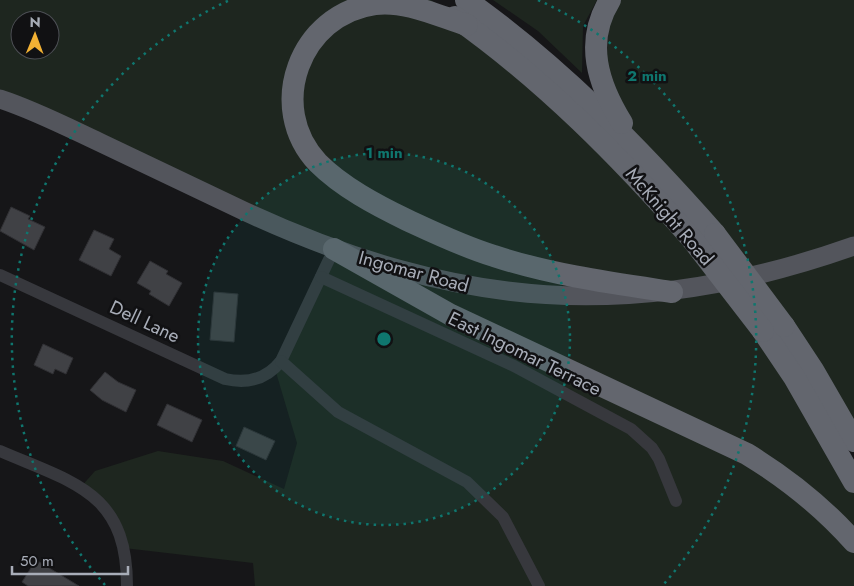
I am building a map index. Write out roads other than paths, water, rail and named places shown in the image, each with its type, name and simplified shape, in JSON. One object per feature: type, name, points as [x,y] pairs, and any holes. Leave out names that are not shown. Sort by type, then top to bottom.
[{"type":"highway","name":"McKnight Road","points":[[431,0],[467,25],[524,71],[589,128],[813,370],[854,441]]},
{"type":"highway","name":"McKnight Road","points":[[466,0],[564,78],[636,147],[715,234],[774,328],[794,377],[854,482]]},
{"type":"highway","points":[[610,0],[597,30],[596,67],[608,100],[636,147]]},
{"type":"highway","points":[[467,25],[413,7],[387,3],[361,6],[326,24],[317,33],[301,57],[294,85],[294,114],[297,127],[308,151],[327,172],[359,194],[392,213],[460,244],[492,256],[562,274],[672,292]]},
{"type":"highway","points":[[334,249],[451,315],[747,454],[810,497],[854,542]]},
{"type":"main road","name":"Ingomar Road","points":[[0,99],[51,119],[247,213],[334,249],[414,274],[479,288],[517,293],[592,297],[672,292],[770,273],[854,246]]},
{"type":"street","points":[[334,249],[278,365],[338,412],[467,482],[503,516],[539,586]]},
{"type":"street","name":"Dell Lane","points":[[0,275],[225,379],[246,382],[256,380],[278,365]]},
{"type":"street","name":"East Ingomar Terrace","points":[[321,277],[514,366],[631,429],[660,458],[676,502]]},
{"type":"street","points":[[0,452],[93,495],[107,509],[124,548],[127,586]]}]
